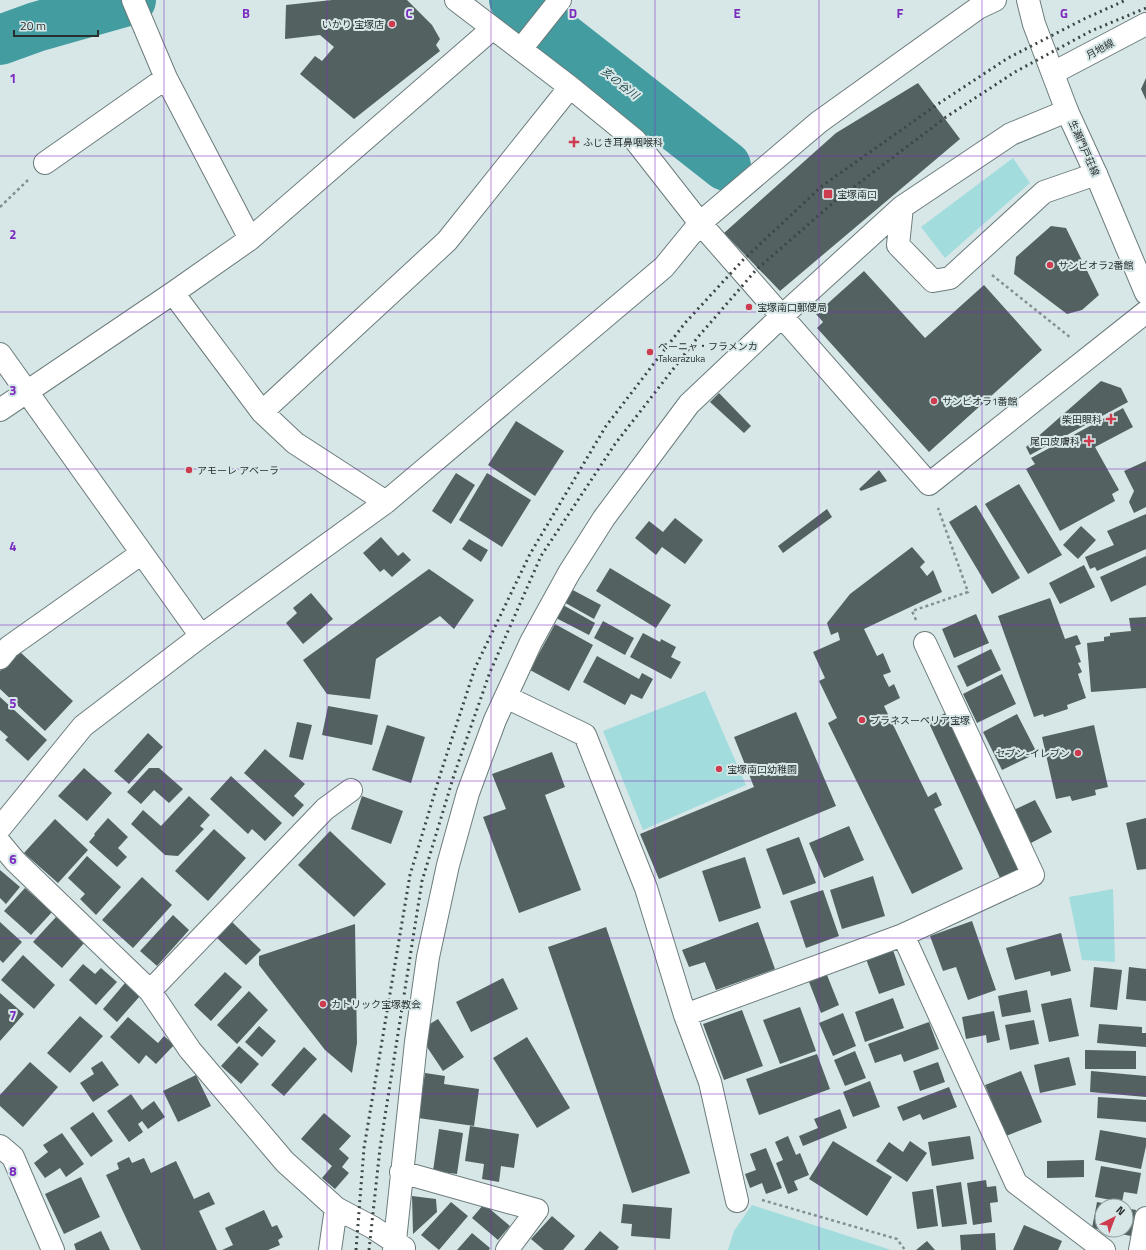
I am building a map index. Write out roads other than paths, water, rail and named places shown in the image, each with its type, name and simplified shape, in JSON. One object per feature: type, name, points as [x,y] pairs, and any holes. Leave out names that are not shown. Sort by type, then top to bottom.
[{"type":"street","points":[[133,0],[166,78],[250,239]]},
{"type":"street","points":[[456,0],[492,28],[527,42],[570,87],[635,140],[700,223],[929,484],[1146,312]]},
{"type":"street","points":[[527,42],[560,0]]},
{"type":"street","points":[[0,828],[83,726],[201,636],[386,502],[664,266],[700,223],[819,122],[978,8],[995,0]]},
{"type":"street","name":"生瀬門戸荘線","points":[[1028,0],[1034,24],[1067,111],[1096,174],[1146,293]]},
{"type":"street","name":"月地線","points":[[1053,73],[1146,24]]},
{"type":"street","points":[[0,410],[250,239],[492,28]]},
{"type":"street","points":[[45,163],[166,78]]},
{"type":"street","points":[[262,412],[447,241],[570,87]]},
{"type":"street","points":[[398,1247],[401,1172],[416,1042],[428,957],[448,865],[468,793],[495,720],[531,642],[569,573],[604,518],[689,404],[782,316],[902,207],[1011,134],[1067,111]]},
{"type":"street","points":[[902,207],[898,245],[933,282],[950,278],[1044,192],[1096,174]]},
{"type":"street","points":[[173,293],[262,412],[295,443],[386,502]]},
{"type":"street","points":[[0,354],[201,636]]},
{"type":"street","points":[[0,658],[9,647],[142,553]]},
{"type":"street","points":[[685,1015],[903,935],[1033,875],[925,643]]},
{"type":"street","points":[[506,697],[585,735],[646,888],[685,1015],[710,1082],[735,1197]]},
{"type":"street","points":[[150,991],[325,809],[351,790]]},
{"type":"street","points":[[0,843],[15,861],[150,991],[190,1050],[285,1162],[336,1208],[372,1227],[398,1247]]},
{"type":"street","points":[[903,935],[1016,1183],[1104,1250]]},
{"type":"street","points":[[4,1158],[53,1250]]},
{"type":"street","points":[[401,1172],[537,1210],[508,1250]]},
{"type":"street","points":[[330,1250],[336,1208]]},
{"type":"street","points":[[1140,1250],[1146,1218]]},
{"type":"waterway","name":"亥の谷川","points":[[0,40],[36,27],[131,0]]},
{"type":"waterway","name":"亥の谷川","points":[[514,0],[726,166]]},
{"type":"railway","points":[[356,1250],[364,1148],[410,875],[441,772],[475,668],[530,554],[606,426],[685,323],[743,260],[822,186],[938,104],[1008,58],[1084,19],[1126,0]]},
{"type":"railway","points":[[369,1250],[380,1148],[422,881],[454,775],[490,672],[541,556],[615,444],[698,337],[756,270],[834,202],[946,117],[1015,72],[1091,31],[1146,8]]},
{"type":"place","name":"いかり 宝塚店","points":[[392,24]]},
{"type":"place","name":"ふじき耳鼻咽喉科","points":[[574,142]]},
{"type":"place","name":"宝塚南口","points":[[828,194]]},
{"type":"place","name":"サンビオラ2番館","points":[[1050,265]]},
{"type":"place","name":"宝塚南口郵便局","points":[[749,307]]},
{"type":"place","name":"ペーニャ・フラメンカ Takarazuka","points":[[650,352]]},
{"type":"place","name":"サンビオラ1番館","points":[[934,401]]},
{"type":"place","name":"柴田眼科","points":[[1111,419]]},
{"type":"place","name":"尾口皮膚科","points":[[1089,441]]},
{"type":"place","name":"アモーレ アベーラ","points":[[189,470]]},
{"type":"place","name":"プラネスーペリア宝塚","points":[[862,720]]},
{"type":"place","name":"セブン-イレブン","points":[[1078,753]]},
{"type":"place","name":"宝塚南口幼稚園","points":[[719,769]]},
{"type":"place","name":"カトリック宝塚教会","points":[[323,1004]]}]
